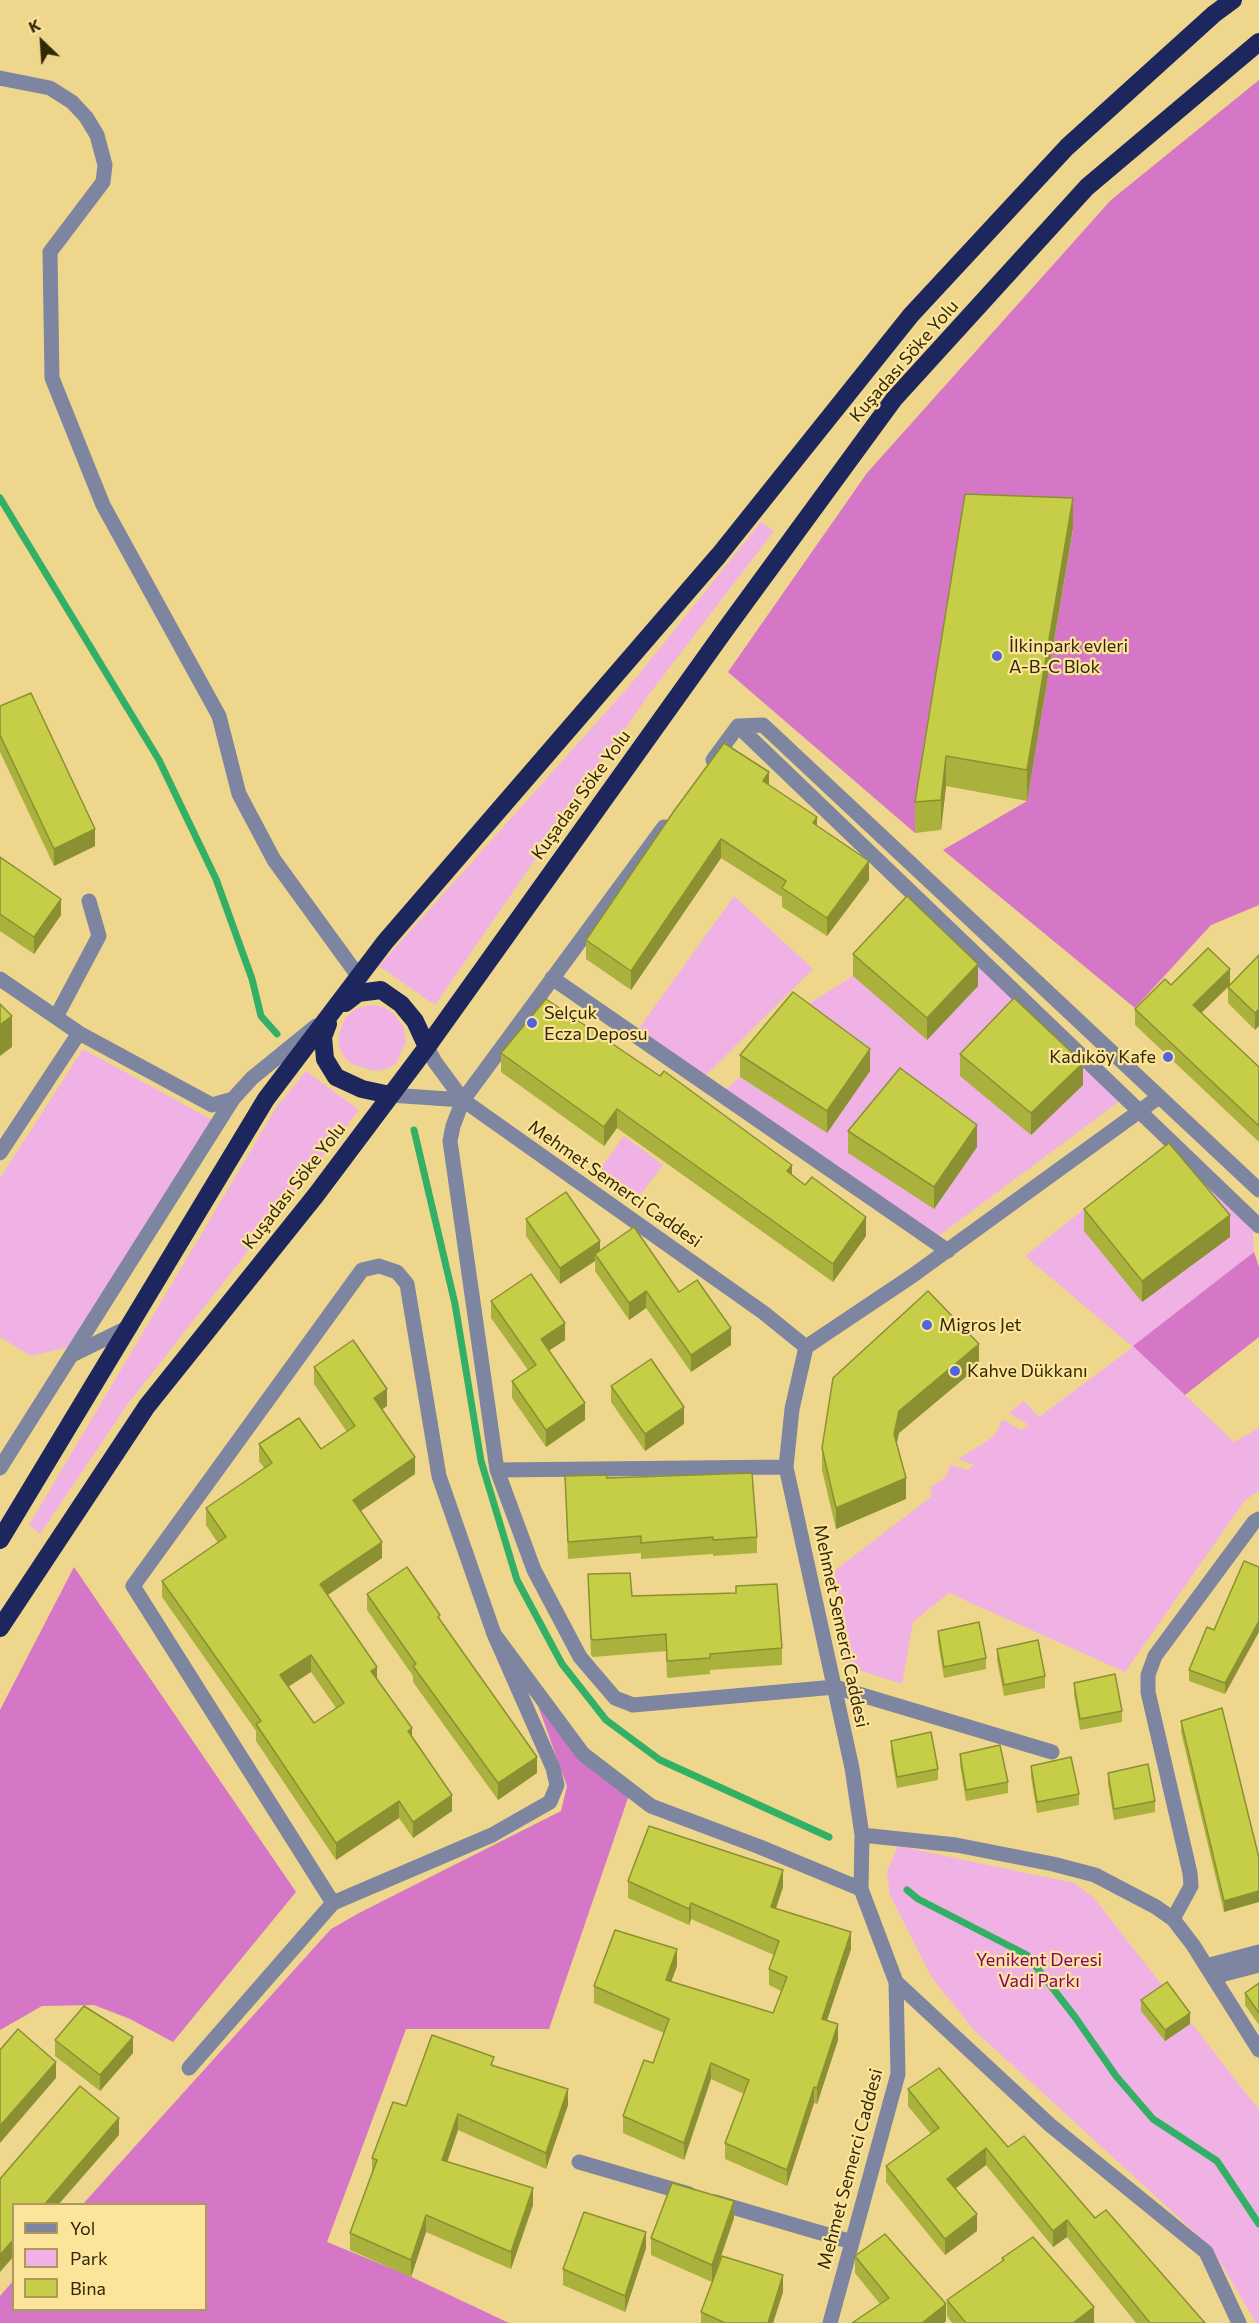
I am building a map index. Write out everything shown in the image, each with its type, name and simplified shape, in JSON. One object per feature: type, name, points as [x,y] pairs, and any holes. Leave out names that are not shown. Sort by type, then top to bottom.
[{"type":"highway","name":"Kuşadası Söke Yolu","points":[[0,1540],[266,1099],[385,942],[719,555],[911,315],[1067,147],[1214,14],[1233,0]]},
{"type":"highway","name":"Kuşadası Söke Yolu","points":[[0,1628],[147,1406],[316,1195],[427,1047],[718,639],[894,399],[1087,187],[1259,42]]},
{"type":"highway","points":[[359,977],[401,1004],[415,1021],[427,1047]]},
{"type":"highway","points":[[381,990],[358,993],[334,1011],[322,1037],[325,1059],[336,1077],[362,1089],[390,1095]]},
{"type":"street","points":[[0,78],[50,88],[72,102],[86,117],[97,135],[105,165],[103,182],[50,252],[52,378],[103,505],[219,716],[239,794],[274,860],[359,977]]},
{"type":"street","points":[[738,726],[763,725],[1259,1190]]},
{"type":"street","points":[[704,773],[738,726]]},
{"type":"street","points":[[738,726],[1259,1226]]},
{"type":"street","points":[[670,819],[464,1100],[453,1126],[450,1141],[451,1160],[497,1470],[522,1541],[550,1604],[580,1657],[615,1698],[633,1705],[835,1687],[1052,1752]]},
{"type":"street","points":[[56,1017],[99,936],[89,901]]},
{"type":"street","points":[[552,978],[948,1251]]},
{"type":"street","points":[[0,979],[80,1033],[212,1105],[233,1099]]},
{"type":"street","points":[[0,1468],[233,1099],[252,1078],[334,1011]]},
{"type":"street","points":[[0,1153],[80,1033]]},
{"type":"street","name":"Mehmet Semerci Caddesi","points":[[427,1047],[435,1062],[464,1100],[764,1313],[806,1347],[792,1409],[786,1467],[852,1768],[862,1835],[861,1889],[896,1982],[898,2074],[830,2323]]},
{"type":"street","points":[[390,1095],[464,1100]]},
{"type":"street","points":[[806,1347],[948,1251],[1159,1097]]},
{"type":"street","points":[[189,2068],[333,1903],[492,1835],[550,1802],[557,1785],[553,1768],[494,1634],[439,1476],[407,1284],[397,1272],[379,1266],[362,1270],[133,1586],[333,1903]]},
{"type":"street","points":[[71,1356],[131,1326]]},
{"type":"street","points":[[497,1470],[786,1467]]},
{"type":"street","points":[[1173,1919],[1191,1886],[1190,1873],[1148,1692],[1148,1675],[1155,1656],[1254,1522],[1259,1519]]},
{"type":"street","points":[[494,1634],[583,1754],[651,1806],[760,1847],[861,1889]]},
{"type":"street","points":[[862,1835],[956,1845],[1053,1864],[1095,1875],[1156,1907],[1173,1919],[1210,1972],[1259,2050]]},
{"type":"street","points":[[1210,1972],[1259,1952]]},
{"type":"street","points":[[1210,1972],[1259,1965]]},
{"type":"street","points":[[896,1982],[1050,2125],[1206,2252],[1239,2323]]},
{"type":"street","points":[[579,2162],[852,2242]]},
{"type":"green space","points":[[761,522],[774,531],[647,697],[435,1005],[379,966],[631,684]]},
{"type":"green space","points":[[734,896],[813,969],[701,1080],[635,1034]]},
{"type":"green space","points":[[919,909],[1121,1100],[933,1240],[721,1094],[740,1077],[827,1133],[793,1014],[853,976],[927,1040]]},
{"type":"green space","points":[[371,1005],[384,1007],[393,1013],[403,1026],[406,1041],[396,1064],[373,1071],[352,1064],[344,1057],[339,1046],[339,1034],[345,1018],[357,1008]]},
{"type":"green space","points":[[83,1049],[212,1120],[69,1347],[31,1356],[0,1337],[0,1178]]},
{"type":"green space","points":[[306,1071],[359,1110],[127,1405],[40,1534],[29,1525],[276,1108]]},
{"type":"green space","points":[[624,1136],[663,1165],[640,1195],[600,1169]]},
{"type":"green space","points":[[1166,1144],[1253,1231],[1254,1252],[1134,1346],[1234,1442],[1259,1428],[1259,1491],[1245,1500],[1125,1672],[949,1593],[913,1622],[902,1684],[846,1666],[834,1571],[931,1497],[931,1487],[946,1477],[950,1465],[968,1470],[974,1465],[958,1459],[990,1439],[997,1432],[1002,1419],[1021,1430],[1029,1425],[1009,1413],[1024,1401],[1039,1417],[1133,1347],[1025,1256]]},
{"type":"green space","name":"Yenikent Deresi Vadi Parkı","points":[[898,1846],[1074,1883],[1094,1898],[1259,2110],[1259,2323],[1256,2323],[1212,2248],[974,2030],[932,1978],[890,1895],[887,1871]]},
{"type":"shaded area","points":[[1259,80],[1259,905],[1211,925],[1135,1008],[943,850],[1027,801],[1073,529],[915,833],[728,672],[867,473],[1111,200]]},
{"type":"shaded area","points":[[1254,1252],[1259,1267],[1259,1337],[1185,1395],[1133,1346]]},
{"type":"shaded area","points":[[74,1567],[296,1892],[173,2042],[130,2019],[94,2005],[42,2006],[0,2030],[0,1710]]},
{"type":"shaded area","points":[[537,1703],[629,1795],[549,2029],[406,2029],[327,2242],[403,2273],[509,2323],[0,2323],[0,2296],[12,2282],[12,2311],[207,2311],[207,2203],[84,2203],[331,1929],[561,1811],[567,1786]]},
{"type":"building","name":"İlkinpark evleri A-B-C Blok","points":[[965,494],[1073,498],[1027,770],[946,756],[941,800],[915,802]]},
{"type":"building","points":[[31,693],[95,829],[54,849],[0,735],[0,706]]},
{"type":"building","points":[[724,743],[769,772],[763,781],[817,817],[813,823],[869,861],[827,918],[782,888],[786,881],[721,839],[631,971],[586,940],[674,811]]},
{"type":"building","points":[[0,857],[61,899],[34,937],[0,914]]},
{"type":"building","points":[[907,896],[978,964],[927,1018],[853,954]]},
{"type":"building","points":[[1208,948],[1230,969],[1193,1005],[1259,1067],[1259,1126],[1135,1009],[1165,979],[1171,985]]},
{"type":"building","points":[[1259,955],[1259,1009],[1255,1013],[1228,987]]},
{"type":"building","points":[[793,992],[870,1049],[827,1111],[740,1055]]},
{"type":"building","points":[[1014,998],[1083,1063],[1031,1113],[960,1054]]},
{"type":"building","points":[[546,999],[660,1076],[664,1071],[792,1165],[787,1171],[805,1185],[812,1177],[866,1217],[833,1264],[617,1109],[604,1127],[501,1053]]},
{"type":"building","points":[[0,1004],[12,1016],[0,1025]]},
{"type":"building","points":[[900,1068],[977,1125],[934,1187],[848,1131]]},
{"type":"building","points":[[1169,1143],[1230,1215],[1142,1281],[1084,1209]]},
{"type":"building","points":[[566,1192],[600,1241],[560,1268],[526,1219]]},
{"type":"building","points":[[634,1227],[679,1292],[697,1280],[731,1328],[691,1355],[646,1291],[629,1303],[595,1254]]},
{"type":"building","points":[[531,1274],[565,1323],[541,1339],[585,1403],[546,1430],[512,1381],[536,1365],[491,1301]]},
{"type":"building","points":[[928,1291],[979,1344],[899,1411],[894,1434],[906,1478],[836,1508],[822,1448],[833,1378]]},
{"type":"building","points":[[353,1340],[387,1389],[374,1398],[415,1457],[353,1500],[382,1542],[320,1584],[377,1667],[371,1671],[412,1728],[408,1731],[452,1795],[413,1822],[399,1801],[336,1843],[256,1724],[261,1721],[162,1581],[226,1537],[206,1508],[272,1463],[259,1444],[299,1418],[321,1449],[355,1426],[314,1367]],"holes":[[[311,1655],[344,1703],[314,1723],[280,1675]]]},
{"type":"building","points":[[651,1359],[684,1407],[645,1434],[611,1386]]},
{"type":"building","points":[[752,1473],[757,1537],[713,1540],[713,1537],[641,1543],[641,1536],[568,1542],[565,1476],[606,1475],[607,1478]]},
{"type":"building","points":[[1244,1561],[1259,1567],[1259,1621],[1225,1683],[1189,1670],[1207,1627],[1214,1630]]},
{"type":"building","points":[[407,1567],[440,1615],[438,1617],[537,1757],[498,1783],[413,1666],[416,1664],[367,1594]]},
{"type":"building","points":[[630,1573],[632,1596],[736,1593],[736,1586],[777,1584],[782,1648],[710,1654],[710,1658],[667,1661],[666,1634],[593,1640],[591,1638],[588,1574]]},
{"type":"building","points":[[979,1622],[986,1658],[944,1667],[938,1631]]},
{"type":"building","points":[[1038,1640],[1045,1676],[1004,1685],[997,1649]]},
{"type":"building","points":[[1115,1674],[1122,1711],[1080,1719],[1074,1683]]},
{"type":"building","points":[[1222,1708],[1259,1858],[1259,1891],[1224,1901],[1181,1721]]},
{"type":"building","points":[[931,1732],[938,1769],[897,1777],[891,1741]]},
{"type":"building","points":[[1000,1745],[1008,1782],[966,1790],[960,1754]]},
{"type":"building","points":[[1071,1757],[1079,1794],[1037,1802],[1031,1766]]},
{"type":"building","points":[[1148,1764],[1155,1801],[1114,1809],[1108,1773]]},
{"type":"building","points":[[649,1826],[783,1870],[771,1907],[851,1932],[822,2019],[838,2024],[817,2088],[814,2087],[787,2170],[725,2143],[749,2080],[711,2063],[684,2143],[623,2116],[644,2060],[653,2063],[669,2019],[594,1986],[615,1930],[677,1949],[666,1980],[773,2013],[787,1977],[769,1969],[779,1941],[691,1903],[689,1909],[628,1881]]},
{"type":"building","points":[[1167,1982],[1190,2013],[1165,2030],[1141,2000]]},
{"type":"building","points":[[1259,1983],[1259,2013],[1245,1993]]},
{"type":"building","points":[[84,2006],[133,2037],[100,2075],[55,2040]]},
{"type":"building","points":[[18,2029],[56,2062],[0,2126],[0,2050]]},
{"type":"building","points":[[432,2035],[494,2057],[491,2065],[568,2089],[546,2153],[458,2114],[442,2160],[533,2188],[511,2252],[426,2215],[411,2260],[350,2233],[377,2160],[372,2158],[393,2102],[406,2106]]},
{"type":"building","points":[[939,2068],[1008,2147],[1024,2136],[1095,2218],[1106,2210],[1205,2323],[1150,2323],[1067,2220],[1053,2231],[986,2148],[947,2179],[977,2214],[945,2239],[886,2166],[939,2128],[908,2089]]},
{"type":"building","points":[[80,2086],[119,2118],[46,2203],[12,2203],[12,2241],[0,2255],[0,2179]]},
{"type":"building","points":[[672,2183],[734,2201],[712,2265],[651,2238]]},
{"type":"building","points":[[584,2212],[646,2232],[625,2296],[563,2269]]},
{"type":"building","points":[[885,2234],[946,2304],[922,2323],[852,2323],[889,2298],[855,2256]]},
{"type":"building","points":[[1033,2237],[1094,2307],[1073,2323],[966,2323],[947,2300]]},
{"type":"building","points":[[722,2256],[783,2275],[768,2323],[725,2323],[701,2312]]},
{"type":"waterway","points":[[0,498],[159,760],[216,879],[252,979],[261,1016],[277,1034]]},
{"type":"waterway","points":[[414,1130],[455,1304],[481,1461],[517,1580],[562,1664],[606,1720],[660,1760],[829,1837]]},
{"type":"waterway","points":[[907,1890],[918,1899],[1027,1955],[1075,2017],[1116,2076],[1153,2119],[1217,2161],[1259,2224]]},
{"type":"place","name":"İlkinpark evleri A-B-C Blok","points":[[997,656]]},
{"type":"place","name":"Selçuk Ecza Deposu","points":[[532,1023]]},
{"type":"place","name":"Kadıköy Kafe","points":[[1168,1057]]},
{"type":"place","name":"Migros Jet","points":[[927,1325]]},
{"type":"place","name":"Kahve Dükkanı","points":[[955,1371]]}]
